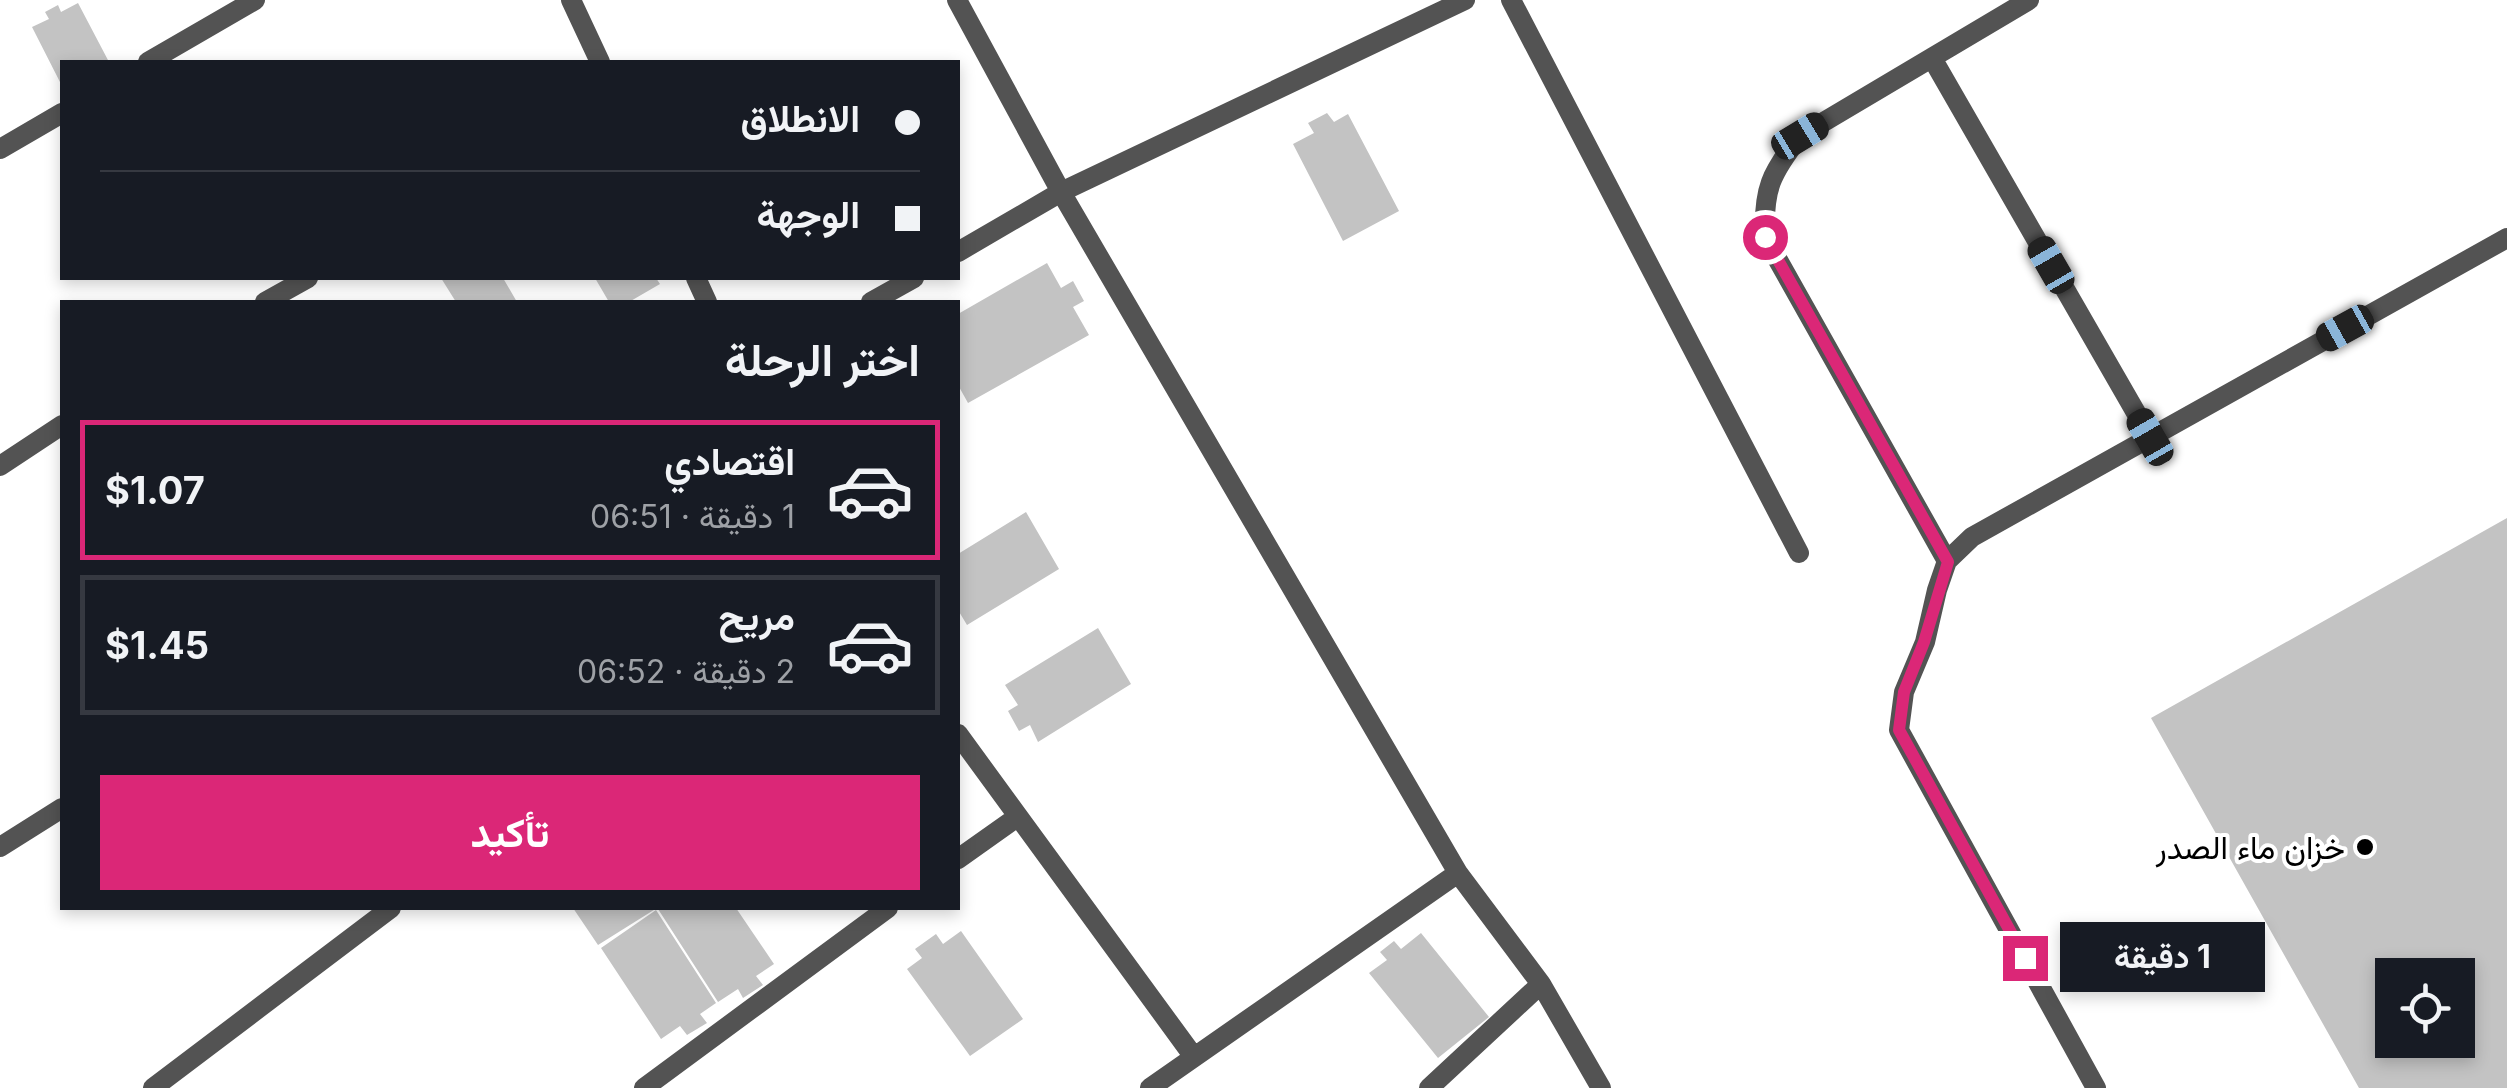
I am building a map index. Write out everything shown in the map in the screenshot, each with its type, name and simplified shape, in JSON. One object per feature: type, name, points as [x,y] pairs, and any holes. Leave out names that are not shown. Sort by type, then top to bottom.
[{"type":"street","points":[[151,60],[255,0]]},
{"type":"street","points":[[572,0],[599,60]]},
{"type":"street","points":[[957,0],[1061,192],[1458,873],[1540,984],[1601,1088]]},
{"type":"street","points":[[960,251],[1061,192],[1465,0]]},
{"type":"street","points":[[1512,0],[1798,553]]},
{"type":"street","points":[[1948,562],[1765,237],[1763,202],[1774,169],[1800,136],[2029,0]]},
{"type":"street","points":[[1932,58],[2150,437]]},
{"type":"street","points":[[0,149],[60,113]]},
{"type":"street","points":[[2096,1088],[1899,730],[1904,692],[1948,562],[1972,537],[2507,238]]},
{"type":"street","points":[[270,300],[304,280]]},
{"type":"street","points":[[874,300],[910,280]]},
{"type":"street","points":[[0,466],[60,425]]},
{"type":"street","points":[[960,737],[1194,1058]]},
{"type":"street","points":[[0,847],[60,809]]},
{"type":"street","points":[[960,858],[1016,818]]},
{"type":"street","points":[[1150,1088],[1458,873]]},
{"type":"street","points":[[153,1088],[388,910]]},
{"type":"street","points":[[644,1088],[885,910]]},
{"type":"street","points":[[1429,1088],[1540,984]]},
{"type":"building","points":[[78,3],[108,60],[60,60],[60,82],[32,27],[49,19],[45,12],[58,5],[61,12]]},
{"type":"building","points":[[1327,113],[1334,122],[1348,114],[1399,211],[1343,241],[1293,144],[1314,133],[1308,123]]},
{"type":"building","points":[[1047,263],[1061,288],[1073,281],[1084,301],[1073,307],[1089,335],[968,403],[960,389],[960,313]]},
{"type":"building","points":[[442,280],[504,280],[516,300],[455,300]]},
{"type":"building","points":[[596,280],[657,280],[660,284],[632,300],[608,300]]},
{"type":"building","points":[[1026,512],[1059,569],[967,625],[960,613],[960,553]]},
{"type":"building","name":"خزان ماء الصدر","points":[[2507,518],[2507,1088],[2359,1088],[2151,718]]},
{"type":"building","points":[[1098,628],[1131,684],[1038,742],[1030,725],[1019,731],[1008,711],[1018,705],[1005,685]]},
{"type":"building","points":[[574,910],[654,910],[598,945]]},
{"type":"building","points":[[656,910],[716,1003],[700,1014],[707,1023],[687,1035],[680,1026],[661,1039],[601,948]]},
{"type":"building","points":[[659,910],[737,910],[774,964],[756,976],[763,985],[743,998],[738,989],[718,1002]]},
{"type":"building","points":[[961,931],[1023,1019],[970,1056],[907,969],[922,958],[915,949],[936,934],[943,944]]},
{"type":"building","points":[[1421,933],[1489,1017],[1438,1058],[1369,973],[1387,960],[1380,952],[1394,941],[1401,949]]},
{"type":"place","name":"خزان ماء الصدر","points":[[2365,847]]},
{"type":"route","points":[[1765,237],[1948,562],[1904,692],[1899,730],[2025,958]]}]
